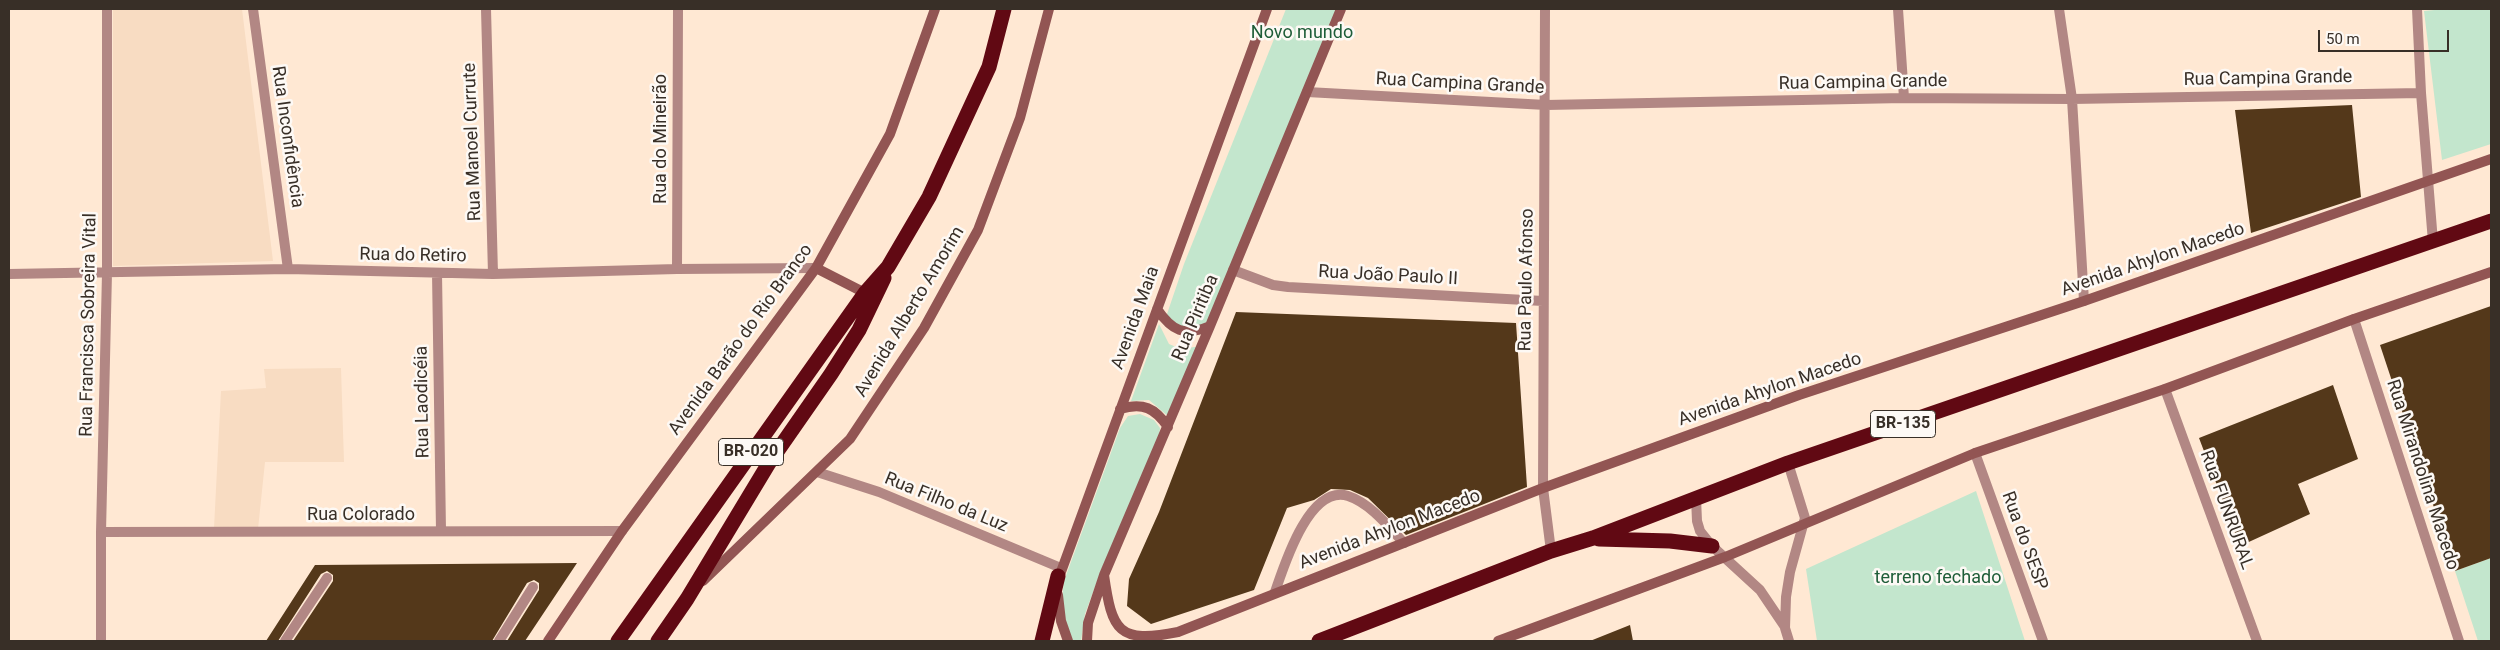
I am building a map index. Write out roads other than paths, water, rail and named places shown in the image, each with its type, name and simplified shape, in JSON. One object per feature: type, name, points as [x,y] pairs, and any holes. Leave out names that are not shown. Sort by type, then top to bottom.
[{"type":"highway","points":[[658,641],[687,598],[769,463],[831,374],[870,296],[929,197],[989,67],[1004,9]]},
{"type":"highway","name":"BR-135","points":[[1319,641],[1551,551],[1593,538],[1788,463],[2491,221]]},
{"type":"highway","name":"BR-020","points":[[618,641],[870,296]]},
{"type":"highway","points":[[1593,538],[1670,541],[1712,546]]},
{"type":"highway","points":[[1042,641],[1059,572]]},
{"type":"main road","name":"Avenida Barão do Rio Branco","points":[[548,641],[622,532],[816,268],[890,134],[935,9]]},
{"type":"main road","name":"Avenida Alberto Amorim","points":[[687,598],[750,534],[850,439],[924,328],[978,230],[1020,118],[1049,9]]},
{"type":"main road","name":"Avenida Maia","points":[[1068,641],[1057,603],[1059,572],[1267,9]]},
{"type":"main road","name":"Rua Piritiba","points":[[1087,641],[1088,623],[1104,575],[1168,427],[1341,9]]},
{"type":"main road","name":"Avenida Ahylon Macedo","points":[[1104,575],[1108,607],[1114,622],[1123,632],[1140,637],[1178,632],[1275,592],[1543,488],[1799,395],[2084,302],[2491,159]]},
{"type":"main road","points":[[816,268],[870,296]]},
{"type":"main road","points":[[1498,641],[1725,557],[1975,452],[2165,389],[2354,319],[2491,272]]},
{"type":"main road","points":[[1157,309],[1166,322],[1175,329],[1186,332],[1210,326]]},
{"type":"main road","points":[[1120,409],[1132,406],[1148,407],[1156,412],[1168,427]]},
{"type":"street","name":"Rua Francisca Sobreira Vital","points":[[101,641],[101,532],[107,273],[107,9]]},
{"type":"street","name":"Rua Inconfidência","points":[[253,9],[288,269]]},
{"type":"street","name":"Rua Manoel Currute","points":[[486,9],[493,274]]},
{"type":"street","name":"Rua do Mineirão","points":[[677,269],[678,9]]},
{"type":"street","name":"Rua Paulo Afonso","points":[[1545,9],[1543,488],[1551,551]]},
{"type":"street","points":[[1898,9],[1904,98]]},
{"type":"street","points":[[2059,9],[2072,98],[2084,302]]},
{"type":"street","points":[[2417,9],[2421,93],[2433,242]]},
{"type":"street","name":"Rua Campina Grande","points":[[1307,92],[1546,105],[1904,98],[2072,98],[2421,93]]},
{"type":"street","name":"Rua do Retiro","points":[[9,274],[288,269],[493,274],[677,269],[816,268]]},
{"type":"street","name":"Rua João Paulo II","points":[[1233,270],[1273,285],[1288,287],[1543,301]]},
{"type":"street","name":"Rua Laodicéia","points":[[437,273],[441,531]]},
{"type":"street","name":"Rua Mirandolina Macedo","points":[[2354,319],[2459,641]]},
{"type":"street","name":"Rua FUNRURAL","points":[[2165,389],[2256,641]]},
{"type":"street","name":"Rua do SESP","points":[[1975,452],[2043,641]]},
{"type":"street","points":[[1785,628],[1790,572],[1804,523],[1800,498],[1788,463]]},
{"type":"street","name":"Rua Filho da Luz","points":[[817,472],[879,492],[1059,572]]},
{"type":"street","points":[[1275,592],[1284,564],[1301,528],[1318,503],[1324,500],[1341,495],[1360,502],[1404,543]]},
{"type":"street","points":[[1696,498],[1697,521],[1700,531],[1712,546],[1760,590],[1785,628],[1789,641]]},
{"type":"street","name":"Rua Colorado","points":[[101,532],[622,532]]},
{"type":"street","points":[[285,641],[327,578]]},
{"type":"street","points":[[499,641],[533,587]]},
{"type":"park label","name":"Novo mundo","points":[[1302,33]]},
{"type":"park label","name":"terreno fechado","points":[[1938,578]]}]
